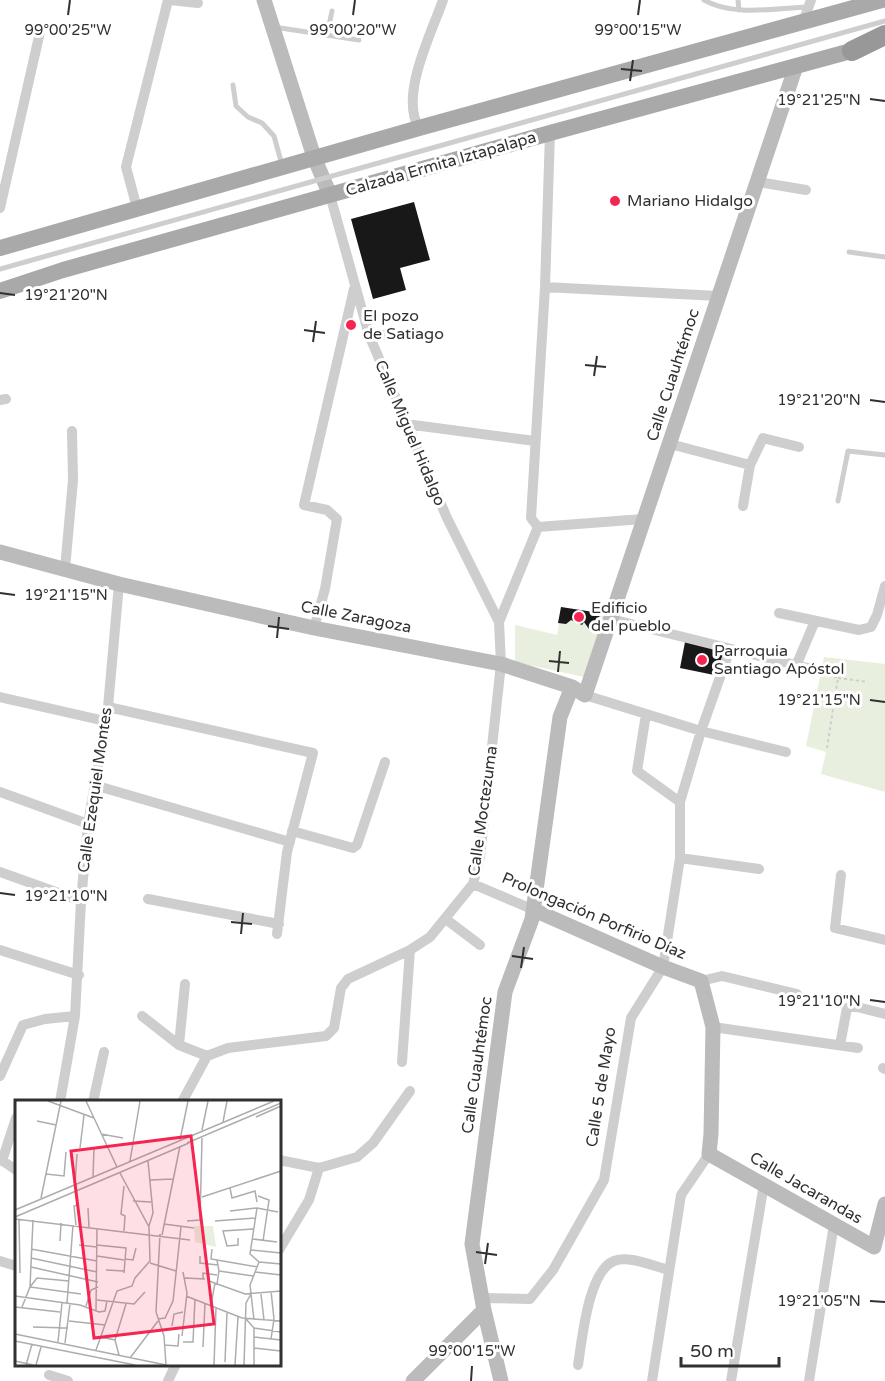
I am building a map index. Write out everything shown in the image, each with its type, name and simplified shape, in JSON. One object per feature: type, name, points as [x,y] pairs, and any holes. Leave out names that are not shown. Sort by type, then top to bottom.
[{"type":"highway","points":[[852,51],[885,35]]},
{"type":"main road","points":[[0,248],[419,128],[807,10],[882,0]]},
{"type":"main road","name":"Calzada Ermita Iztapalapa","points":[[0,291],[63,270],[550,133],[885,44]]},
{"type":"street","points":[[137,208],[126,167],[169,0],[198,3]]},
{"type":"street","points":[[264,0],[314,157],[330,195]]},
{"type":"street","points":[[419,128],[412,106],[414,86],[443,0]]},
{"type":"street","points":[[0,208],[40,32]]},
{"type":"street","name":"Calle Cuauhtémoc","points":[[501,1381],[472,1244],[505,992],[534,910],[560,717],[579,691],[611,619],[796,66]]},
{"type":"street","points":[[538,527],[531,518],[545,287],[550,133]]},
{"type":"street","points":[[758,182],[806,190]]},
{"type":"street","name":"Calle Miguel Hidalgo","points":[[330,195],[354,289],[369,335],[447,518],[499,622],[501,664]]},
{"type":"street","points":[[545,287],[718,296]]},
{"type":"street","points":[[314,628],[325,589],[337,519],[327,510],[304,505],[354,289]]},
{"type":"street","points":[[369,335],[414,334]]},
{"type":"street","points":[[406,424],[535,441]]},
{"type":"street","points":[[65,569],[73,480],[72,431]]},
{"type":"street","points":[[743,506],[750,465],[763,438],[799,447]]},
{"type":"street","points":[[669,444],[750,465]]},
{"type":"street","points":[[538,527],[643,519]]},
{"type":"street","points":[[499,622],[538,527]]},
{"type":"street","name":"Calle Zaragoza","points":[[0,552],[119,584],[314,628],[501,664],[701,731],[786,752]]},
{"type":"street","name":"Calle Ezequiel Montes","points":[[60,1100],[75,1016],[88,824],[108,708],[119,584]]},
{"type":"street","points":[[779,613],[859,630],[871,627],[877,615],[885,586]]},
{"type":"street","points":[[611,619],[820,671]]},
{"type":"street","points":[[796,666],[815,621]]},
{"type":"street","name":"Calle 5 de Mayo","points":[[483,1304],[531,1299],[553,1270],[604,1180],[631,1018],[663,967],[680,858],[680,802],[701,731],[730,650]]},
{"type":"street","name":"Calle Moctezuma","points":[[207,1056],[228,1048],[326,1036],[334,1028],[341,988],[348,979],[410,950],[430,937],[447,920],[473,884],[480,856],[501,664]]},
{"type":"street","points":[[0,697],[105,721]]},
{"type":"street","points":[[108,708],[313,753],[291,836],[278,929],[148,899]]},
{"type":"street","points":[[646,714],[637,771],[680,802]]},
{"type":"street","points":[[94,785],[291,836],[353,848],[357,845],[385,762]]},
{"type":"street","points":[[0,792],[88,824]]},
{"type":"street","points":[[680,858],[759,869]]},
{"type":"street","points":[[0,872],[81,901]]},
{"type":"street","points":[[842,875],[835,928],[885,940]]},
{"type":"street","name":"Prolongación Porfirio Díaz","points":[[473,884],[663,967],[701,981]]},
{"type":"street","points":[[447,920],[480,945]]},
{"type":"street","points":[[0,950],[79,975]]},
{"type":"street","points":[[402,1062],[410,950]]},
{"type":"street","points":[[652,1381],[681,1195],[709,1154],[713,1027],[701,981],[722,976],[797,994]]},
{"type":"street","points":[[179,1045],[185,984]]},
{"type":"street","points":[[840,1046],[847,1008],[853,1006],[885,1014]]},
{"type":"street","points":[[0,1076],[23,1025],[45,1019],[75,1016]]},
{"type":"street","points":[[141,1016],[179,1045],[207,1056],[183,1100]]},
{"type":"street","points":[[713,1027],[858,1048]]},
{"type":"street","points":[[93,1100],[104,1052]]},
{"type":"street","points":[[280,1160],[319,1168],[357,1157],[373,1143],[410,1091]]},
{"type":"street","points":[[15,1121],[1,1160],[15,1169]]},
{"type":"street","name":"Calle Jacarandas","points":[[709,1154],[879,1251]]},
{"type":"street","points":[[280,1248],[309,1200],[319,1168]]},
{"type":"street","points":[[731,1381],[764,1184]]},
{"type":"street","points":[[879,1251],[885,1204]]},
{"type":"street","points":[[809,1381],[834,1224]]},
{"type":"street","points":[[578,1365],[589,1305],[601,1273],[612,1262],[625,1259],[669,1270]]},
{"type":"street","points":[[0,1261],[15,1266]]},
{"type":"street","points":[[413,1381],[483,1304]]},
{"type":"street","points":[[168,1381],[176,1366]]},
{"type":"street","points":[[48,1378],[68,1381]]},
{"type":"lane","points":[[704,0],[739,10],[807,10]]},
{"type":"lane","points":[[738,0],[739,10]]},
{"type":"lane","points":[[327,35],[332,11]]},
{"type":"lane","points":[[0,269],[885,21]]},
{"type":"lane","points":[[272,26],[359,40]]},
{"type":"lane","points":[[232,86],[236,106],[248,117],[262,123],[274,136],[283,166]]},
{"type":"lane","points":[[849,252],[885,256]]},
{"type":"lane","points":[[838,501],[848,451],[885,455]]},
{"type":"path","points":[[820,671],[838,678],[868,682]]},
{"type":"path","points":[[826,748],[838,678]]},
{"type":"green space","points":[[562,607],[606,617],[584,677],[515,662],[515,625],[557,635]]},
{"type":"green space","points":[[824,657],[885,664],[885,792],[821,774],[826,752],[806,746]]},
{"type":"building","points":[[414,202],[430,260],[400,268],[406,290],[373,299],[351,219]]},
{"type":"building","name":"Edificio del pueblo","points":[[561,607],[600,613],[597,630],[589,629],[584,622],[582,625],[571,620],[566,624],[558,623]]},
{"type":"building","name":"Parroquia Santiago Apóstol","points":[[685,642],[724,651],[719,676],[680,668]]},
{"type":"place","name":"Mariano Hidalgo","points":[[615,201]]},
{"type":"place","name":"El pozo de Satiago","points":[[351,325]]},
{"type":"place","name":"Edificio del pueblo","points":[[579,617]]},
{"type":"place","name":"Parroquia Santiago Apóstol","points":[[702,660]]}]
